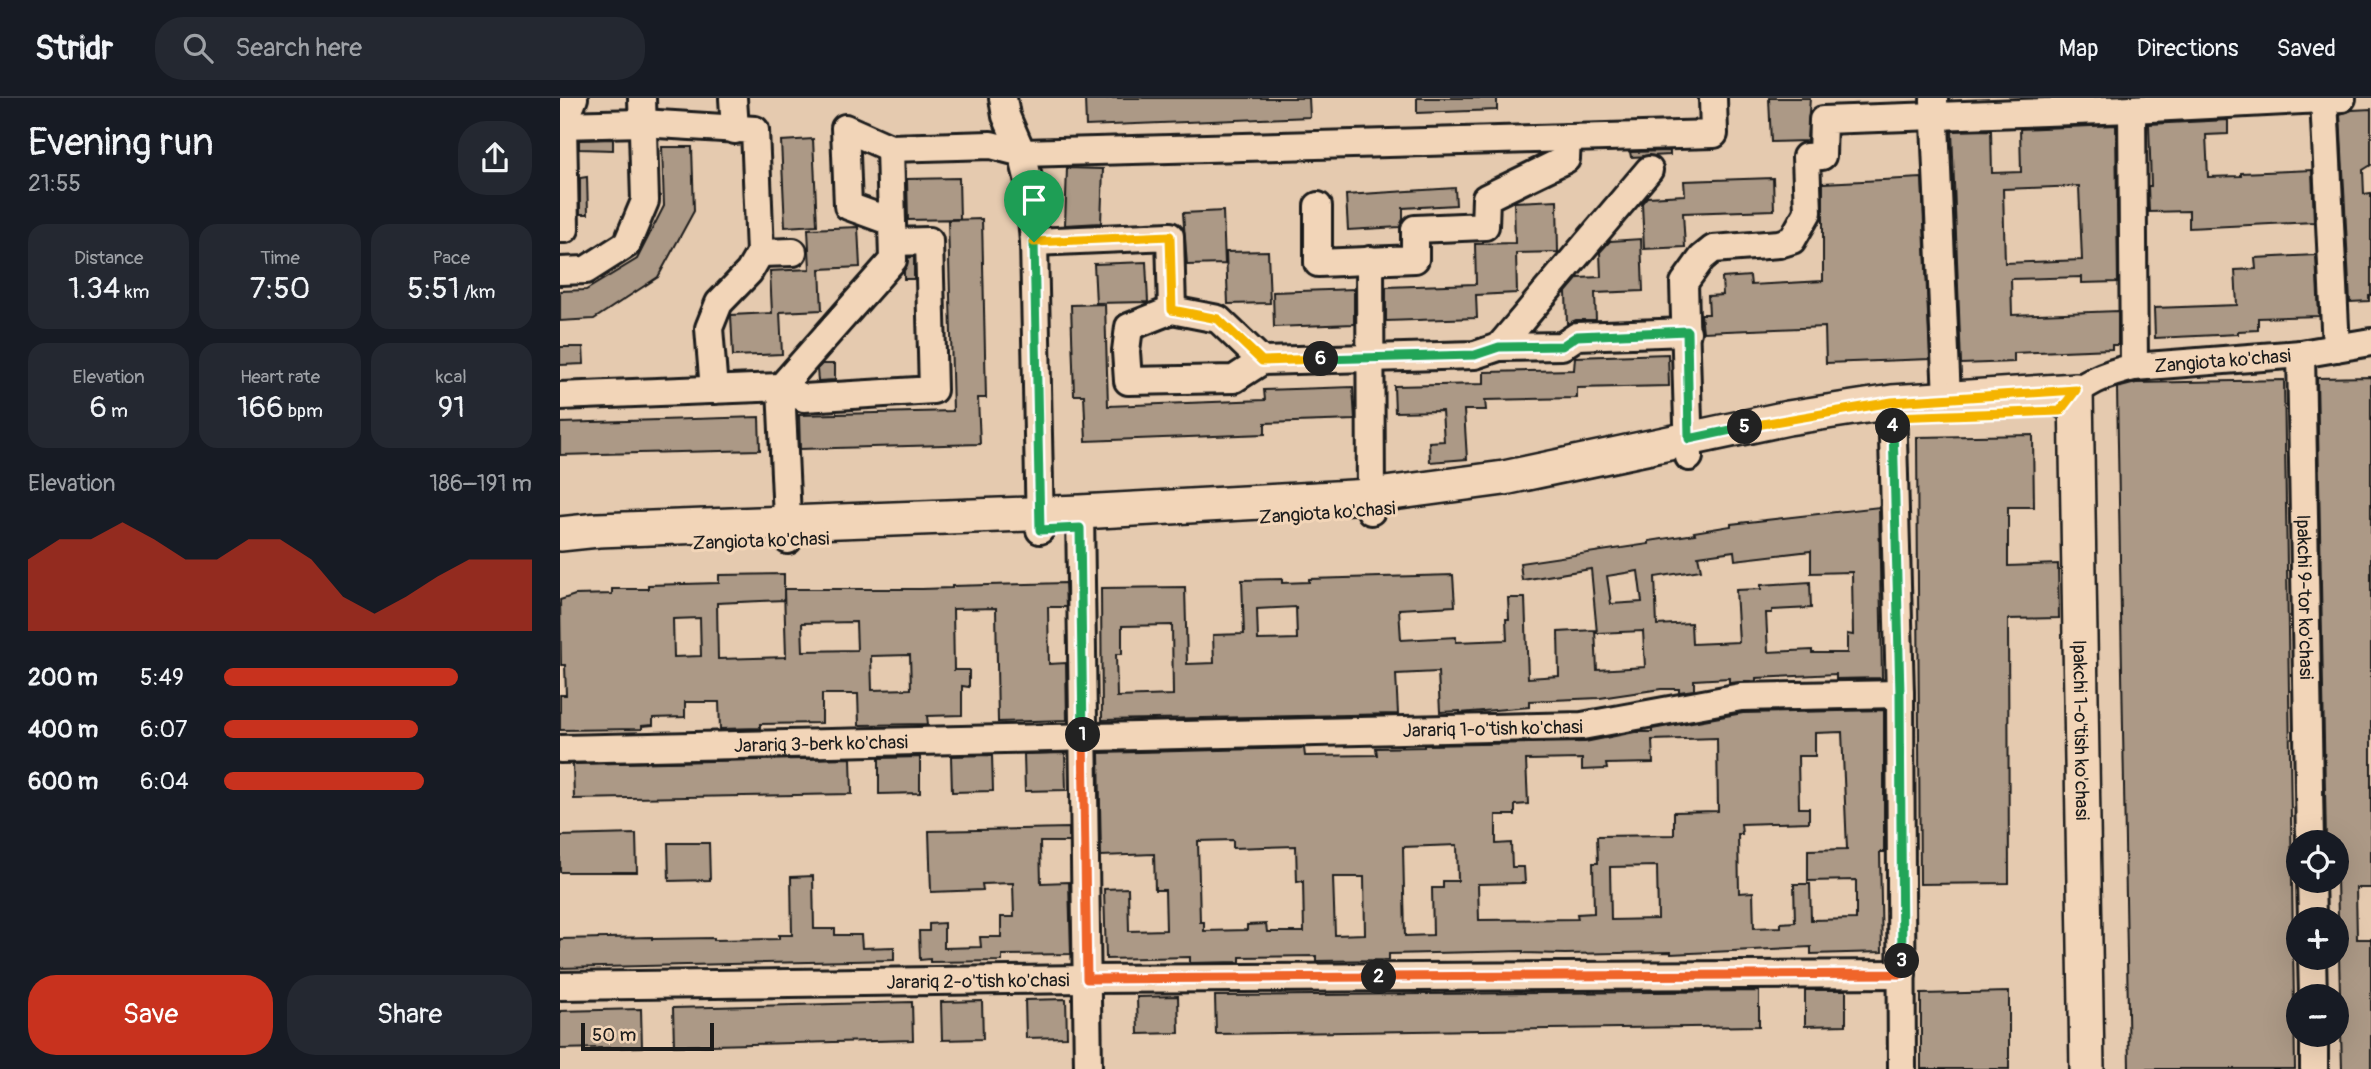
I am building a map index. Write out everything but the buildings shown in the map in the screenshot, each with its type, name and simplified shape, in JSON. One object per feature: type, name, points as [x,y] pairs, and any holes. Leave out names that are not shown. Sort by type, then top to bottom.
[{"type":"main road","name":"Zangiota ko'chasi","points":[[1892,410],[1947,398],[2068,400]]},
{"type":"main road","name":"Zangiota ko'chasi","points":[[560,550],[788,531],[1040,522],[1370,503],[1689,448],[1788,418],[2068,400]]},
{"type":"main road","name":"Ipakchi 1-o'tish ko'chasi","points":[[2068,400],[2071,1069]]},
{"type":"main road","name":"Ipakchi 1-o'tish ko'chasi","points":[[2068,400],[2087,1069]]},
{"type":"main road","name":"Zangiota ko'chasi","points":[[560,534],[598,530],[788,531]]},
{"type":"street","points":[[560,229],[565,229],[561,125],[574,98]]},
{"type":"street","points":[[733,98],[735,130]]},
{"type":"street","points":[[1003,98],[1006,116],[1022,153],[1029,182],[1034,242],[1040,522]]},
{"type":"street","points":[[560,396],[781,387],[804,398],[933,390],[929,241],[892,232],[848,206],[845,128],[890,148],[992,145],[1022,153],[1714,134],[1713,98]]},
{"type":"street","points":[[1689,448],[1685,284],[1707,253],[1723,247],[1786,243],[1792,240],[1808,212],[1806,157],[1822,156],[1823,120],[1935,107],[2132,109],[2342,98]]},
{"type":"street","points":[[2324,99],[2336,348]]},
{"type":"street","points":[[1935,107],[1947,398]]},
{"type":"street","points":[[2132,109],[2134,367]]},
{"type":"street","points":[[561,125],[642,110],[735,130],[755,130],[761,253],[749,272],[719,303],[709,328],[714,390]]},
{"type":"street","points":[[560,271],[586,270],[626,244],[645,201],[642,110]]},
{"type":"street","points":[[1318,206],[1318,262],[1415,259],[1415,229],[1485,226],[1486,198],[1566,159],[1567,138]]},
{"type":"street","points":[[788,531],[781,387],[893,260],[890,148]]},
{"type":"street","points":[[1499,347],[1649,170]]},
{"type":"street","points":[[1034,242],[1170,236],[1172,310]]},
{"type":"street","points":[[761,253],[793,252]]},
{"type":"street","points":[[1370,260],[1370,503]]},
{"type":"street","points":[[1262,361],[1218,319],[1172,310],[1129,327],[1126,351],[1128,381],[1234,379],[1262,361],[1475,355],[1499,347],[1562,346],[1577,336],[1687,331]]},
{"type":"street","name":"Zangiota ko'chasi","points":[[2068,400],[2117,371],[2134,367],[2301,354],[2371,342]]},
{"type":"street","name":"Ipakchi 9-tor ko'chasi","points":[[2301,354],[2310,830]]},
{"type":"street","points":[[1892,410],[1900,694],[1902,1069]]},
{"type":"street","points":[[1080,520],[1088,1069]]},
{"type":"street","name":"Jarariq 1-o'tish ko'chasi","points":[[1083,738],[1582,726],[1741,697],[1900,694]]},
{"type":"street","name":"Jarariq 3-berk ko'chasi","points":[[560,749],[1083,738]]},
{"type":"street","name":"Jarariq 2-o'tish ko'chasi","points":[[560,986],[1087,979],[1902,974]]},
{"type":"street","points":[[2314,1047],[2314,1069]]},
{"type":"route","points":[[1170,236],[1172,310],[1218,319],[1262,361],[1475,355],[1499,347],[1562,346],[1577,336],[1687,331],[1689,439],[1788,418],[1892,402],[2076,390],[2060,411],[1892,417],[1900,694],[1902,974],[1087,979],[1080,528],[1040,530],[1034,242],[1170,236]]}]
